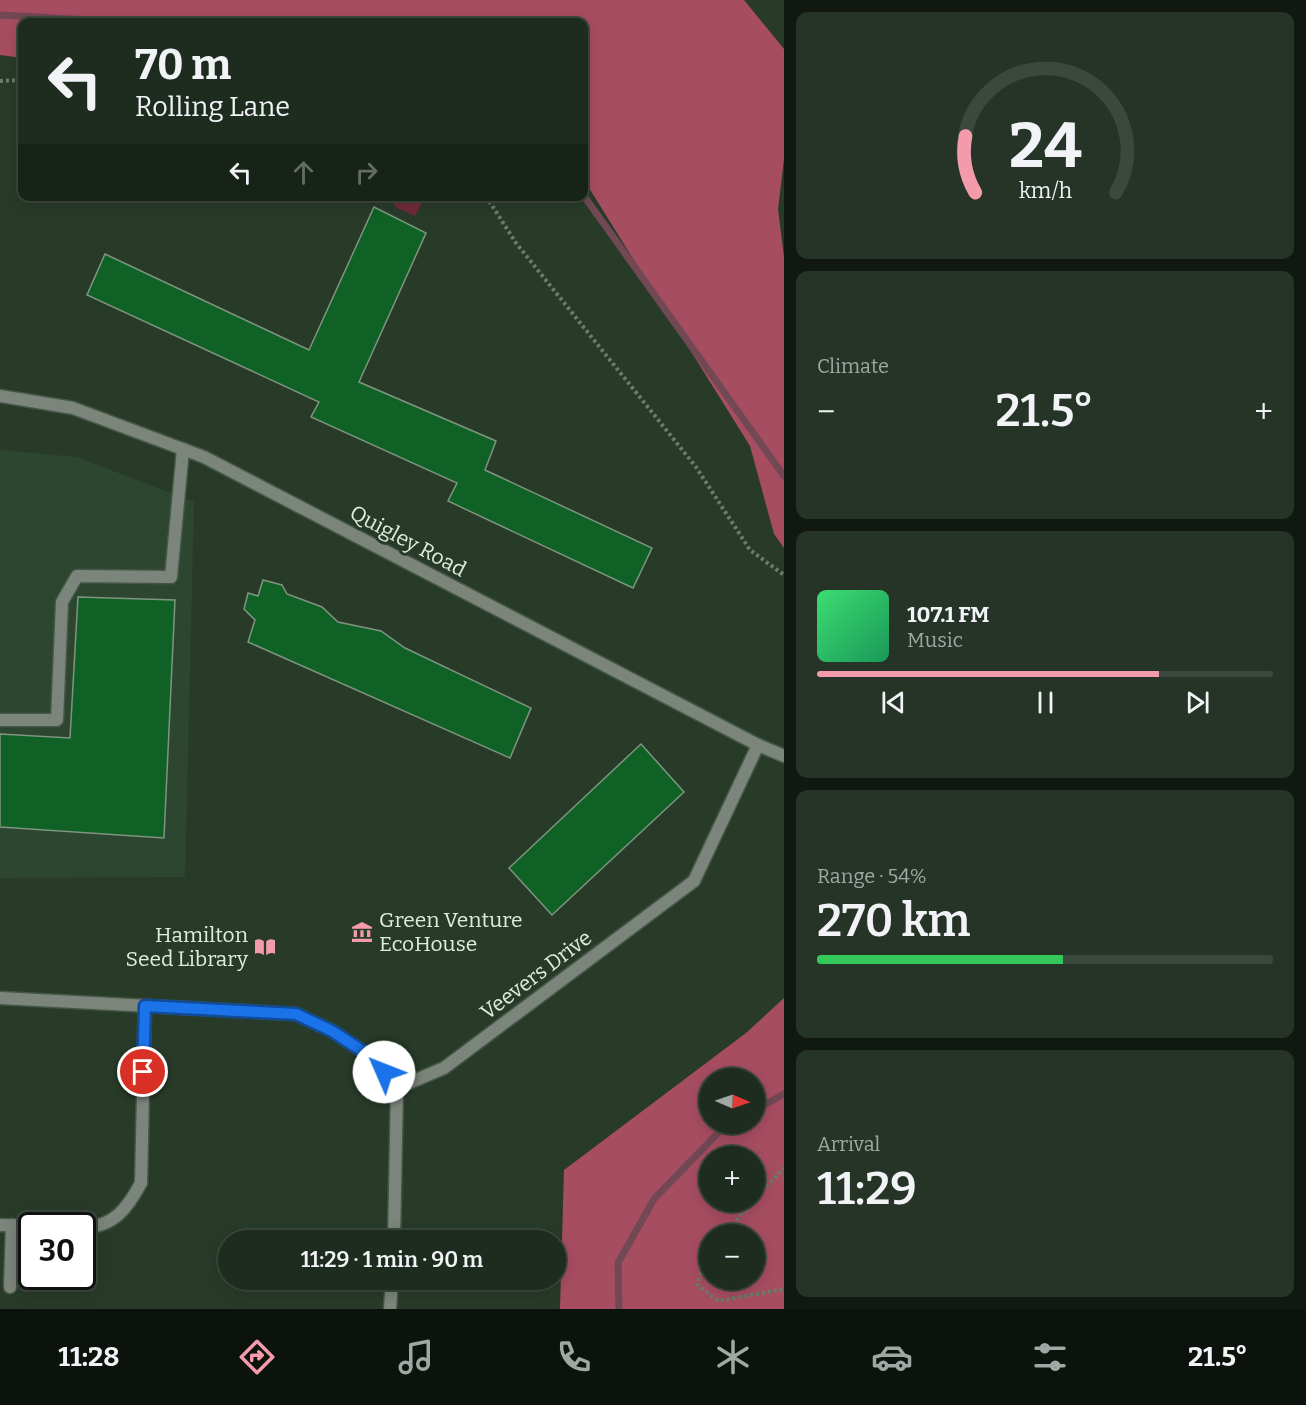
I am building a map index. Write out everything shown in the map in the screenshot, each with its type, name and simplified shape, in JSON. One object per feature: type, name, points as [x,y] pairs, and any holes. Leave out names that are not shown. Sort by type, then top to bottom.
[{"type":"street","name":"Quigley Road","points":[[0,396],[73,408],[204,457],[758,746],[784,756]]},
{"type":"street","points":[[0,720],[57,720],[62,602],[78,576],[171,578],[183,449]]},
{"type":"street","name":"Veevers Drive","points":[[397,1088],[444,1068],[694,882],[758,746]]},
{"type":"street","points":[[0,998],[296,1014],[332,1031],[370,1056],[397,1088],[393,1230]]},
{"type":"street","points":[[96,1226],[115,1219],[128,1207],[141,1183],[145,1006]]},
{"type":"street","points":[[6,1225],[10,1287]]},
{"type":"street","points":[[390,1309],[391,1290]]},
{"type":"path","points":[[0,81],[18,80]]},
{"type":"path","points":[[489,201],[516,243],[696,467],[750,550],[784,575]]},
{"type":"path","points":[[765,1189],[784,1168]]},
{"type":"path","points":[[733,1224],[744,1212]]},
{"type":"path","points":[[705,1290],[718,1301],[784,1289]]},
{"type":"shaded area","points":[[0,0],[744,0],[784,49],[784,159],[778,209],[784,257],[784,548],[774,534],[750,446],[588,186],[588,18],[18,18],[18,57],[0,55]]},
{"type":"shaded area","points":[[392,201],[423,201],[415,216],[397,208]]},
{"type":"shaded area","points":[[0,450],[77,457],[194,502],[185,877],[0,878]]},
{"type":"shaded area","points":[[784,998],[784,1309],[560,1309],[561,1290],[566,1290],[566,1230],[562,1230],[564,1170],[699,1068],[699,1134],[765,1134],[765,1068],[700,1068],[746,1033]]},
{"type":"building","points":[[374,207],[426,233],[359,382],[496,441],[485,470],[652,548],[633,588],[448,501],[457,483],[311,417],[319,402],[87,295],[105,254],[309,350]]},
{"type":"building","points":[[263,580],[282,585],[287,594],[322,607],[338,622],[381,631],[405,648],[531,708],[510,758],[248,642],[255,620],[244,609],[248,593],[258,596]]},
{"type":"building","points":[[78,597],[175,600],[164,838],[0,827],[0,734],[70,738]]},
{"type":"building","points":[[641,744],[684,792],[552,915],[509,868]]},
{"type":"waterway","points":[[0,15],[53,18]]},
{"type":"waterway","points":[[588,201],[784,476]]},
{"type":"waterway","points":[[765,1105],[784,1094]]},
{"type":"waterway","points":[[619,1309],[618,1263],[654,1199],[717,1134]]},
{"type":"place","name":"Green Venture EcoHouse","points":[[362,932]]},
{"type":"place","name":"Hamilton Seed Library","points":[[265,947]]},
{"type":"route","points":[[143,1072],[145,1006],[296,1014],[332,1031],[370,1056],[384,1072]]}]
